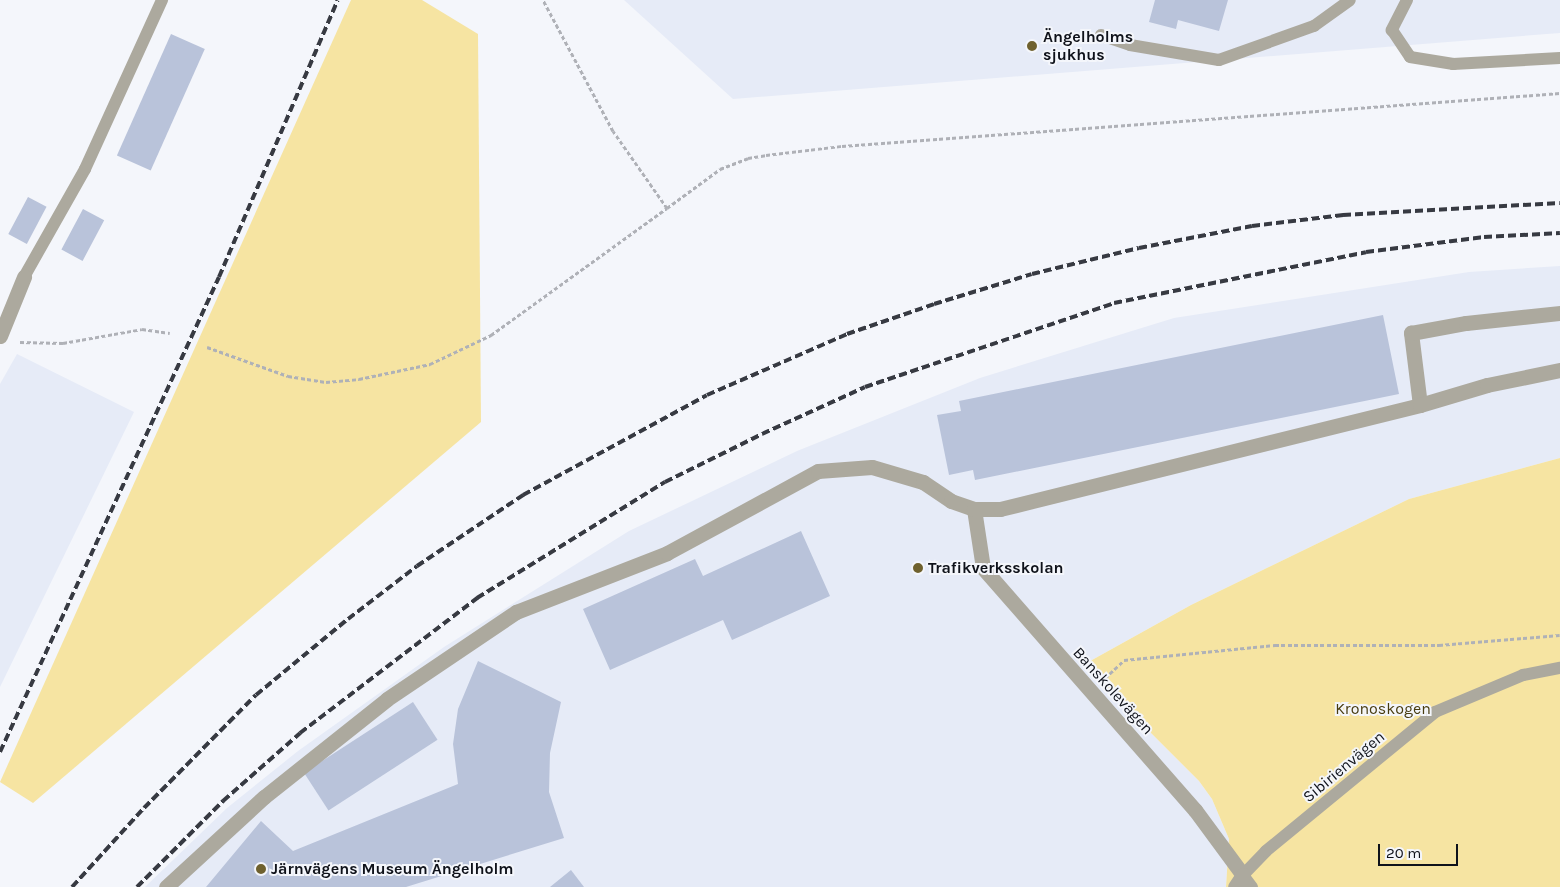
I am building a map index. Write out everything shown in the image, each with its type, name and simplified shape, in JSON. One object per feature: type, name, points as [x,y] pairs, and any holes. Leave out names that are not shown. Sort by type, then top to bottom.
[{"type":"street","points":[[0,336],[24,277]]},
{"type":"street","points":[[1420,405],[1411,333],[1560,313]]},
{"type":"street","points":[[166,887],[264,797],[379,706],[516,612],[667,553],[818,471],[872,467],[923,482],[951,501],[974,509],[1000,509],[1420,405],[1487,385],[1560,370]]},
{"type":"street","name":"Banskolevägen","points":[[974,509],[983,568],[1195,810],[1243,883]]},
{"type":"lane","points":[[24,277],[85,169],[162,0]]},
{"type":"lane","points":[[1101,35],[1130,45],[1219,60],[1314,26],[1350,0]]},
{"type":"lane","points":[[1406,0],[1392,30],[1410,57],[1453,64],[1560,58]]},
{"type":"lane","name":"Sibirienvägen","points":[[1243,883],[1266,851],[1435,712],[1522,675],[1560,668]]},
{"type":"path","points":[[543,0],[613,131],[667,208]]},
{"type":"path","points":[[207,347],[288,376],[326,382],[359,379],[430,364],[491,336],[720,169],[748,158],[842,146],[1560,93]]},
{"type":"path","points":[[15,342],[63,343],[142,329],[170,333]]},
{"type":"path","points":[[1090,692],[1124,660],[1275,645],[1440,645],[1560,636]]},
{"type":"shaded area","name":"Ängelholms sjukhus","points":[[624,0],[1560,0],[1560,33],[733,99]]},
{"type":"shaded area","name":"Trafikverksskolan","points":[[1560,266],[1560,458],[1409,499],[1191,605],[1083,665],[1199,781],[1212,799],[1229,839],[1226,887],[145,887],[227,808],[298,751],[444,647],[629,531],[797,451],[980,378],[1174,318],[1469,272]]},
{"type":"shaded area","points":[[17,354],[134,412],[0,687],[0,384]]},
{"type":"green space","points":[[351,0],[422,0],[478,34],[481,422],[33,803],[0,782]]},
{"type":"green space","name":"Kronoskogen","points":[[1560,458],[1560,887],[1226,887],[1229,839],[1212,799],[1199,781],[1083,665],[1191,605],[1409,499]]},
{"type":"building","points":[[1155,0],[1228,0],[1219,31],[1178,20],[1176,29],[1149,22]]},
{"type":"building","points":[[171,34],[205,49],[151,171],[117,156]]},
{"type":"building","points":[[28,197],[47,207],[27,244],[8,234]]},
{"type":"building","points":[[83,209],[104,220],[83,261],[61,250]]},
{"type":"building","points":[[1383,315],[1399,394],[975,480],[973,470],[949,475],[937,415],[961,411],[959,401]]},
{"type":"building","points":[[801,531],[830,596],[732,640],[723,620],[610,670],[583,609],[695,559],[703,576]]},
{"type":"building","points":[[478,661],[561,702],[550,753],[549,792],[564,838],[406,887],[206,887],[261,821],[293,851],[458,784],[453,744],[458,709]]},
{"type":"building","points":[[413,702],[438,740],[328,811],[304,773]]},
{"type":"building","points":[[571,870],[584,887],[550,887]]},
{"type":"railway","points":[[0,752],[219,277],[338,0]]},
{"type":"railway","points":[[72,887],[144,808],[256,695],[348,619],[417,566],[523,495],[707,395],[847,334],[934,304],[1032,274],[1139,248],[1252,226],[1343,215],[1560,203]]},
{"type":"railway","points":[[137,887],[223,801],[300,733],[477,598],[665,482],[762,434],[865,387],[1114,303],[1366,252],[1484,237],[1560,233]]},
{"type":"place","name":"Ängelholms sjukhus","points":[[1032,46]]},
{"type":"place","name":"Trafikverksskolan","points":[[918,568]]},
{"type":"place","name":"Järnvägens Museum Ängelholm","points":[[261,869]]}]
